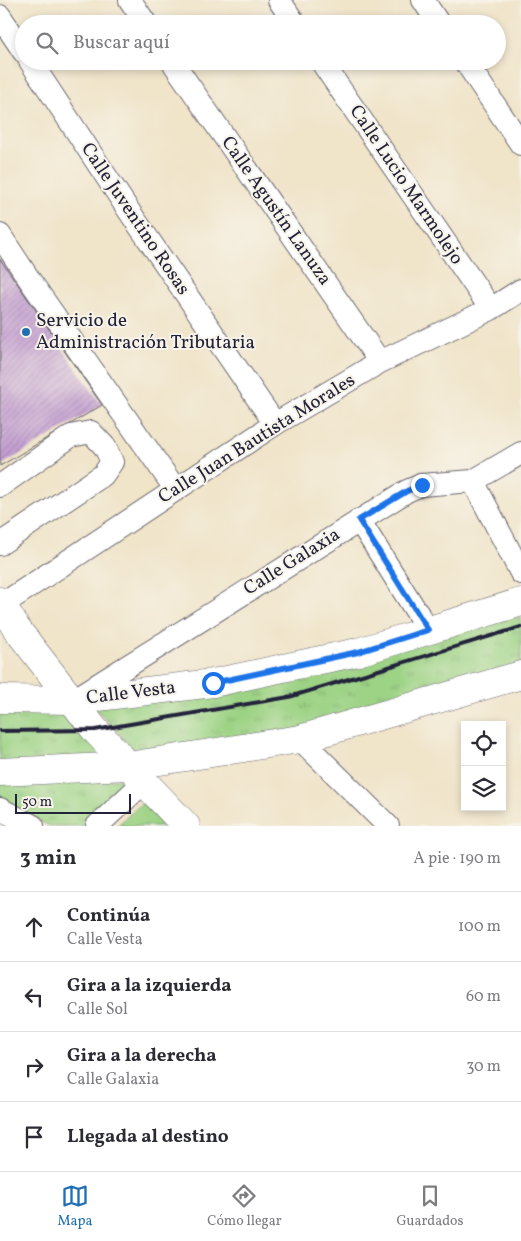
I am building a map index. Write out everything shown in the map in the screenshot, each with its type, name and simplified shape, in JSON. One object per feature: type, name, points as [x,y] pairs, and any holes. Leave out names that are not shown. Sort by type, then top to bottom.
[{"type":"main road","name":"Calle Vesta","points":[[0,699],[73,700],[213,683],[358,652],[521,602]]},
{"type":"main road","points":[[1,603],[16,628],[95,730],[186,826]]},
{"type":"main road","points":[[0,772],[136,774],[300,739],[521,675]]},
{"type":"street","points":[[130,0],[140,15]]},
{"type":"street","points":[[279,0],[289,15]]},
{"type":"street","points":[[423,0],[433,15]]},
{"type":"street","points":[[0,16],[15,38]]},
{"type":"street","name":"Calle Juventino Rosas","points":[[36,70],[129,211],[275,424]]},
{"type":"street","name":"Calle Agustín Lanuza","points":[[178,70],[380,362]]},
{"type":"street","name":"Calle Lucio Marmolejo","points":[[327,70],[491,309]]},
{"type":"street","points":[[471,70],[521,144]]},
{"type":"street","points":[[0,234],[29,279],[176,490]]},
{"type":"street","name":"Calle Juan Bautista Morales","points":[[1,603],[275,424],[380,362],[491,309],[521,290]]},
{"type":"street","points":[[0,486],[71,436],[91,432],[106,447],[112,462],[103,475],[0,544]]},
{"type":"street","name":"Calle Galaxia","points":[[73,700],[407,491],[422,485],[473,481],[521,453]]},
{"type":"street","points":[[473,481],[521,573]]},
{"type":"street","points":[[359,520],[428,630]]},
{"type":"street","points":[[300,739],[388,826]]},
{"type":"street","points":[[97,826],[136,774]]},
{"type":"street","points":[[0,809],[33,826]]},
{"type":"green space","points":[[521,616],[521,666],[291,733],[141,758],[92,704]]},
{"type":"green space","points":[[0,705],[62,705],[107,756],[0,769]]},
{"type":"green space","points":[[134,779],[82,826],[50,826],[0,802],[0,780]]},
{"type":"green space","points":[[142,803],[164,826],[117,826]]},
{"type":"building","name":"Servicio de Administración Tributaria","points":[[0,259],[102,405],[0,466]]},
{"type":"railway","points":[[0,731],[95,730],[289,697],[521,627]]},
{"type":"place","name":"Servicio de Administración Tributaria","points":[[26,332]]},
{"type":"route","points":[[213,683],[358,652],[428,630],[359,520],[407,491],[422,485]]}]
